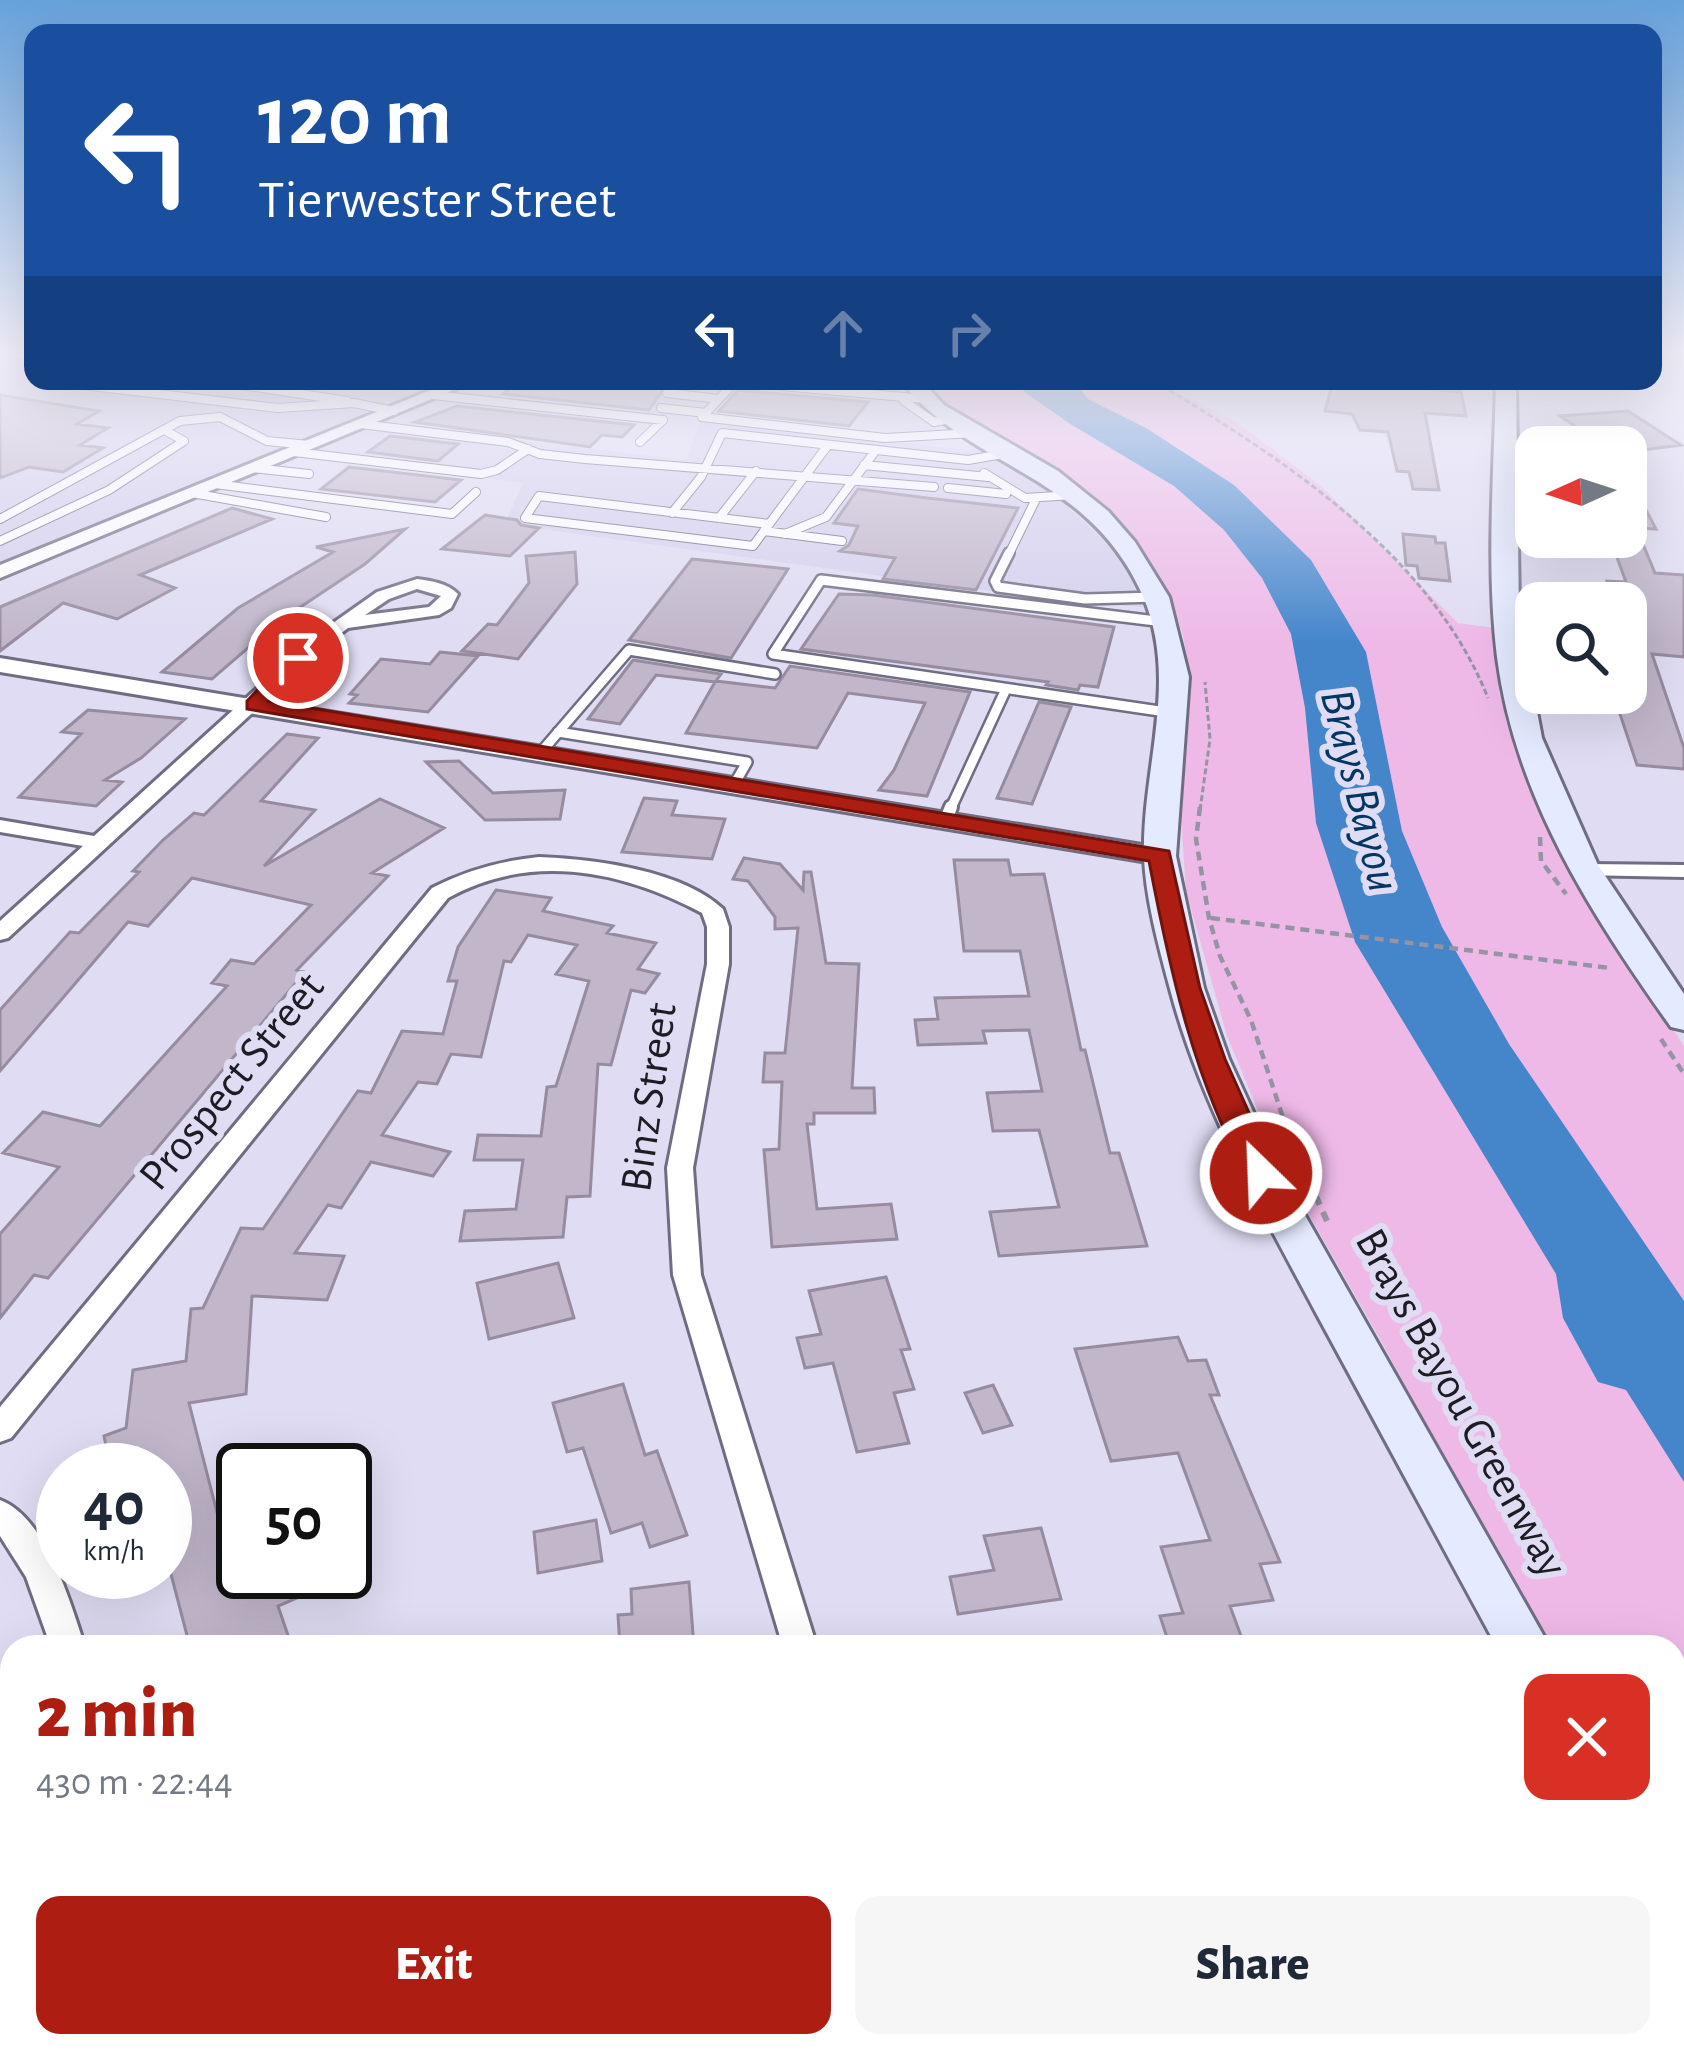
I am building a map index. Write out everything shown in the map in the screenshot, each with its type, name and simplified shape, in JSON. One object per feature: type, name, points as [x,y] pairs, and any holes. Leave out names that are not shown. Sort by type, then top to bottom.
[{"type":"main road","points":[[1008,450],[1075,495],[1127,547],[1160,610],[1175,677],[1160,856],[1186,988],[1261,1173],[1517,1635]]},
{"type":"main road","points":[[1506,450],[1506,615],[1517,695],[1543,782],[1587,870],[1684,1019]]},
{"type":"street","points":[[0,572],[297,450]]},
{"type":"street","points":[[0,933],[254,705],[298,658],[345,623],[397,588],[419,585],[450,594],[433,611],[345,623]]},
{"type":"street","points":[[0,665],[254,705],[550,742],[735,783],[1160,856]]},
{"type":"street","points":[[0,826],[100,843]]},
{"type":"street","name":"Prospect Street","points":[[0,1429],[440,892],[479,870],[533,861],[571,865]]},
{"type":"street","name":"Binz Street","points":[[571,865],[660,885],[692,898],[712,909],[718,927],[718,964],[680,1168],[687,1275],[796,1635]]},
{"type":"street","points":[[1587,870],[1684,871]]},
{"type":"street","points":[[0,1514],[14,1526],[42,1573],[64,1635]]},
{"type":"lane","points":[[0,519],[128,450]]},
{"type":"lane","points":[[0,542],[109,490],[174,450]]},
{"type":"lane","points":[[313,450],[413,468],[481,474],[497,470],[527,450]]},
{"type":"lane","points":[[535,450],[630,464],[706,466],[934,487]]},
{"type":"lane","points":[[672,512],[714,450]]},
{"type":"lane","points":[[824,450],[805,477],[766,528],[753,546],[525,518],[538,496],[719,518],[766,528],[785,534],[842,541]]},
{"type":"lane","points":[[785,534],[826,517],[877,450],[968,460],[1012,452]]},
{"type":"lane","points":[[968,460],[1009,495]]},
{"type":"lane","points":[[864,465],[988,477]]},
{"type":"lane","points":[[254,468],[309,474],[285,493]]},
{"type":"lane","points":[[719,518],[756,471]]},
{"type":"lane","points":[[215,484],[452,514],[476,492]]},
{"type":"lane","points":[[948,488],[1035,501],[1075,495]]},
{"type":"lane","points":[[192,493],[326,517]]},
{"type":"lane","points":[[1035,501],[995,581],[998,587],[1160,610]]},
{"type":"lane","points":[[1160,610],[821,580],[772,654],[1173,713]]},
{"type":"lane","points":[[550,742],[629,650],[775,674]]},
{"type":"lane","points":[[947,817],[1006,689]]},
{"type":"path","points":[[1265,450],[1332,499],[1460,634],[1495,716]]},
{"type":"path","name":"Brays Bayou Greenway","points":[[1209,755],[1196,839],[1209,918],[1220,956],[1251,1019],[1280,1117],[1331,1228]]},
{"type":"path","points":[[1209,918],[1610,968]]},
{"type":"shaded area","points":[[0,450],[278,450],[0,562]]},
{"type":"shaded area","points":[[318,450],[602,450],[687,460],[690,450],[996,450],[1026,468],[1113,548],[1147,607],[1085,604],[504,524],[523,483],[303,456]]},
{"type":"shaded area","points":[[1015,450],[1274,450],[1321,486],[1458,623],[1495,628],[1499,693],[1542,808],[1576,882],[1684,1046],[1684,1635],[1539,1635],[1282,1168],[1227,1036],[1186,891],[1181,817],[1191,683],[1183,635],[1170,596],[1140,549],[1081,489]]},
{"type":"water","name":"Brays Bayou","points":[[1114,450],[1180,450],[1234,485],[1311,560],[1366,652],[1402,831],[1442,927],[1509,1044],[1684,1301],[1684,1482],[1626,1390],[1598,1382],[1563,1318],[1556,1274],[1355,942],[1316,823],[1305,708],[1291,634],[1262,578],[1224,530],[1174,486]]},
{"type":"building","points":[[0,450],[100,450],[63,472],[29,467],[0,478]]},
{"type":"building","points":[[371,450],[451,450],[438,461]]},
{"type":"building","points":[[1392,450],[1432,450],[1439,490],[1413,489],[1409,472],[1397,471]]},
{"type":"building","points":[[349,467],[461,480],[435,502],[321,489]]},
{"type":"building","points":[[858,489],[1018,508],[976,590],[883,579],[895,558],[840,551],[849,545],[858,526],[834,523]]},
{"type":"building","points":[[232,508],[272,519],[140,575],[175,588],[117,619],[63,603],[0,651],[0,607]]},
{"type":"building","points":[[485,515],[539,528],[510,556],[442,549]]},
{"type":"building","points":[[405,529],[365,564],[278,622],[212,679],[162,672],[238,608],[333,552],[316,547]]},
{"type":"building","points":[[1403,534],[1435,537],[1436,543],[1445,543],[1450,581],[1419,578],[1417,566],[1406,565]]},
{"type":"building","points":[[575,552],[577,584],[518,659],[462,651],[488,624],[497,625],[529,583],[526,556]]},
{"type":"building","points":[[1647,554],[1655,573],[1684,575],[1684,657],[1652,654],[1684,748],[1684,769],[1637,765],[1620,714],[1647,714],[1647,582],[1626,582],[1617,558],[1647,558]]},
{"type":"building","points":[[692,559],[788,569],[731,658],[629,640]]},
{"type":"building","points":[[839,594],[1114,627],[1098,687],[1080,685],[1078,690],[801,649]]},
{"type":"building","points":[[440,652],[478,656],[428,712],[349,703],[357,695],[350,694],[381,659],[430,664]]},
{"type":"building","points":[[633,660],[721,674],[716,681],[775,688],[790,666],[970,692],[927,796],[879,790],[894,770],[925,703],[848,693],[817,748],[686,733],[715,682],[656,675],[620,724],[588,719]]},
{"type":"building","points":[[1039,702],[1071,707],[1032,804],[997,798]]},
{"type":"building","points":[[88,710],[185,719],[141,758],[105,780],[122,782],[96,806],[19,797],[81,734],[62,732]]},
{"type":"building","points":[[287,734],[318,738],[261,801],[315,810],[264,866],[380,799],[444,828],[372,873],[388,876],[297,970],[305,972],[48,1278],[34,1275],[0,1318],[0,1234],[59,1167],[3,1153],[43,1112],[100,1126],[227,986],[212,983],[231,960],[254,964],[311,905],[192,878],[148,926],[128,922],[0,1071],[0,1010],[70,932],[79,933],[139,872],[133,871],[163,840],[194,813],[204,815]]},
{"type":"building","points":[[459,761],[493,793],[565,790],[560,819],[485,820],[426,762]]},
{"type":"building","points":[[644,798],[677,801],[672,815],[725,819],[712,859],[622,852]]},
{"type":"building","points":[[744,858],[780,864],[803,890],[804,872],[811,872],[826,963],[859,964],[852,1088],[874,1088],[875,1113],[814,1113],[814,1124],[807,1124],[817,1209],[891,1204],[897,1239],[772,1247],[764,1150],[779,1149],[782,1082],[763,1082],[765,1053],[785,1053],[798,928],[775,929],[775,917],[748,881],[733,879]]},
{"type":"building","points":[[954,860],[1008,860],[1011,875],[1044,874],[1081,1050],[1085,1050],[1110,1153],[1119,1153],[1147,1246],[999,1256],[990,1212],[1059,1207],[1039,1130],[993,1131],[987,1093],[1042,1091],[1029,1030],[983,1031],[986,1043],[918,1045],[915,1020],[938,1019],[935,998],[1029,996],[1020,951],[964,951]]},
{"type":"building","points":[[496,890],[551,898],[543,911],[613,926],[607,933],[656,943],[638,969],[659,974],[645,993],[631,990],[611,1065],[598,1064],[590,1196],[567,1197],[563,1237],[460,1241],[465,1211],[516,1209],[523,1160],[474,1160],[478,1135],[541,1136],[547,1087],[556,1086],[589,981],[556,974],[577,945],[528,935],[511,962],[504,961],[481,1057],[451,1054],[437,1084],[418,1082],[382,1135],[450,1152],[433,1176],[371,1162],[341,1208],[328,1205],[295,1253],[344,1256],[327,1300],[252,1296],[246,1394],[189,1403],[216,1509],[216,1599],[294,1599],[278,1606],[288,1635],[187,1635],[177,1599],[192,1599],[192,1443],[105,1443],[104,1436],[126,1428],[133,1370],[186,1361],[191,1309],[203,1308],[241,1228],[263,1229],[358,1091],[371,1093],[402,1031],[443,1034],[457,981],[448,981],[458,947]]},
{"type":"building","points":[[558,1263],[574,1318],[489,1339],[477,1283]]},
{"type":"building","points":[[886,1277],[910,1349],[901,1350],[914,1389],[894,1393],[909,1443],[857,1452],[833,1363],[805,1368],[797,1338],[821,1334],[809,1291]]},
{"type":"building","points":[[1178,1337],[1188,1361],[1206,1360],[1219,1395],[1210,1395],[1280,1562],[1260,1564],[1273,1600],[1230,1606],[1241,1635],[1166,1635],[1160,1616],[1183,1613],[1161,1547],[1210,1540],[1178,1453],[1111,1461],[1075,1349]]},
{"type":"building","points":[[623,1384],[645,1455],[657,1451],[687,1535],[650,1547],[642,1523],[611,1533],[583,1448],[567,1452],[553,1403]]},
{"type":"building","points":[[993,1385],[1012,1425],[983,1433],[965,1393]]},
{"type":"building","points":[[596,1520],[602,1561],[538,1573],[534,1532]]},
{"type":"building","points":[[1041,1528],[1061,1599],[958,1614],[950,1577],[994,1570],[984,1536]]},
{"type":"building","points":[[689,1582],[693,1635],[619,1635],[618,1615],[632,1614],[631,1589]]},
{"type":"route","points":[[298,658],[254,705],[1160,856],[1186,988],[1261,1173]]}]
